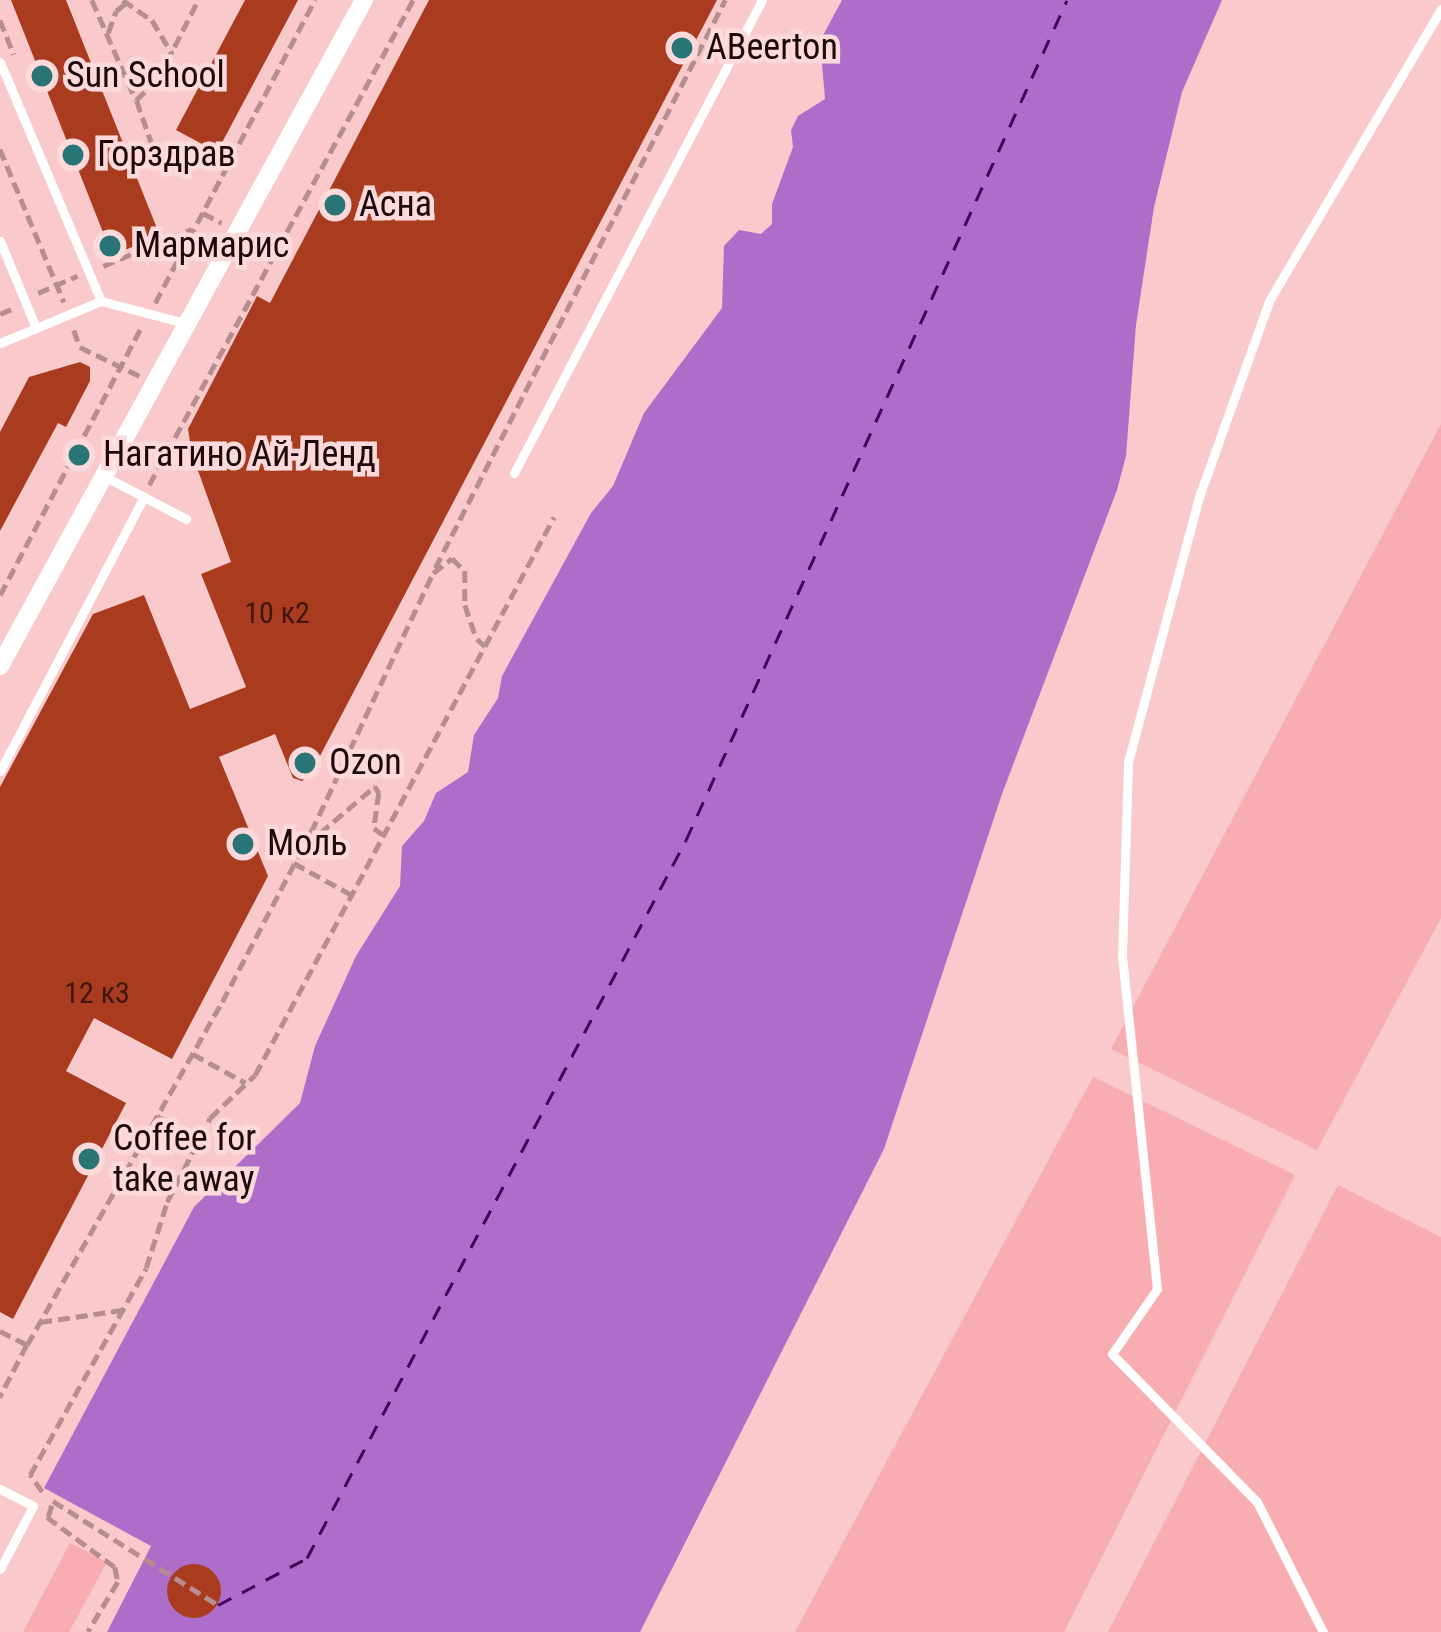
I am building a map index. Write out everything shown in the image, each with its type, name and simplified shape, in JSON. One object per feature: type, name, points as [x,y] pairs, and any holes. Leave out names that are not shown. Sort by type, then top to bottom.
[{"type":"street","points":[[0,666],[364,0]]},
{"type":"lane","points":[[514,473],[762,0]]},
{"type":"lane","points":[[1323,1632],[1257,1502],[1112,1354],[1156,1289],[1122,956],[1128,762],[1200,494],[1269,301],[1441,9]]},
{"type":"lane","points":[[0,62],[100,301]]},
{"type":"lane","points":[[0,241],[36,328]]},
{"type":"lane","points":[[0,343],[100,301],[185,323]]},
{"type":"lane","points":[[102,476],[186,519]]},
{"type":"lane","points":[[0,771],[144,497]]},
{"type":"lane","points":[[0,1489],[33,1506],[0,1569]]},
{"type":"path","points":[[92,0],[158,163]]},
{"type":"path","points":[[136,100],[158,79],[198,0]]},
{"type":"path","points":[[0,595],[315,0]]},
{"type":"path","points":[[144,497],[413,0]]},
{"type":"path","points":[[0,1396],[193,1054],[302,849],[433,573],[724,0]]},
{"type":"path","points":[[107,35],[109,22],[124,2],[152,20],[172,52]]},
{"type":"path","points":[[0,149],[80,347],[122,366]]},
{"type":"path","points":[[103,266],[196,227]]},
{"type":"path","points":[[218,1606],[51,1503],[30,1475],[122,1310],[210,1118],[246,1083],[554,518]]},
{"type":"path","points":[[433,573],[452,558],[465,571],[465,605],[477,639],[485,646]]},
{"type":"path","points":[[302,849],[375,786],[379,793],[374,828],[384,835]]},
{"type":"path","points":[[294,863],[352,896]]},
{"type":"path","points":[[193,1054],[246,1083]]},
{"type":"path","points":[[157,1116],[199,1141]]},
{"type":"path","points":[[40,1322],[122,1310]]},
{"type":"path","points":[[0,1331],[27,1345]]},
{"type":"path","points":[[48,1517],[51,1503]]},
{"type":"path","points":[[33,1506],[115,1567],[118,1582],[88,1632]]},
{"type":"shaded area","points":[[842,0],[1222,0],[1182,92],[1154,207],[1136,325],[1126,456],[1117,490],[1002,794],[884,1149],[640,1632],[107,1632],[151,1546],[44,1488],[194,1207],[300,1103],[315,1046],[356,956],[400,886],[402,846],[424,821],[436,793],[468,772],[474,735],[498,698],[502,676],[591,513],[613,486],[644,413],[722,308],[724,246],[739,230],[761,234],[772,224],[772,204],[793,147],[791,130],[798,116],[825,99],[820,41]]},
{"type":"shaded area","points":[[1441,424],[1441,918],[1317,1150],[1111,1049]]},
{"type":"shaded area","points":[[1093,1077],[1295,1175],[1064,1632],[795,1632]]},
{"type":"shaded area","points":[[1338,1185],[1441,1237],[1441,1632],[1108,1632]]},
{"type":"shaded area","points":[[70,1543],[107,1562],[69,1632],[23,1632]]},
{"type":"building","points":[[11,0],[66,0],[160,236],[112,255]]},
{"type":"building","points":[[245,0],[298,0],[217,152],[176,130]]},
{"type":"building","points":[[429,0],[717,0],[310,775],[302,781],[293,778],[275,734],[219,757],[268,876],[172,1059],[94,1018],[66,1071],[126,1103],[13,1319],[0,1312],[0,787],[93,614],[144,595],[190,709],[246,687],[201,574],[231,562],[192,454],[188,429],[257,296],[270,303]]},
{"type":"building","points":[[80,362],[90,367],[90,381],[66,427],[58,423],[0,531],[0,432],[29,377]]},
{"type":"building","points":[[194,1564],[213,1572],[221,1591],[213,1610],[194,1618],[175,1610],[167,1591],[175,1572]]},
{"type":"ferry route","points":[[218,1605],[307,1558],[686,840],[1067,0]]},
{"type":"place","name":"ABeerton","points":[[682,48]]},
{"type":"place","name":"Sun School","points":[[42,76]]},
{"type":"place","name":"Горздрав","points":[[73,155]]},
{"type":"place","name":"Асна","points":[[335,205]]},
{"type":"place","name":"Мармарис","points":[[110,246]]},
{"type":"place","name":"Нагатино Ай-Ленд","points":[[79,455]]},
{"type":"place","name":"Ozon","points":[[305,763]]},
{"type":"place","name":"Моль","points":[[243,844]]},
{"type":"place","name":"Coffee for take away","points":[[89,1159]]}]
